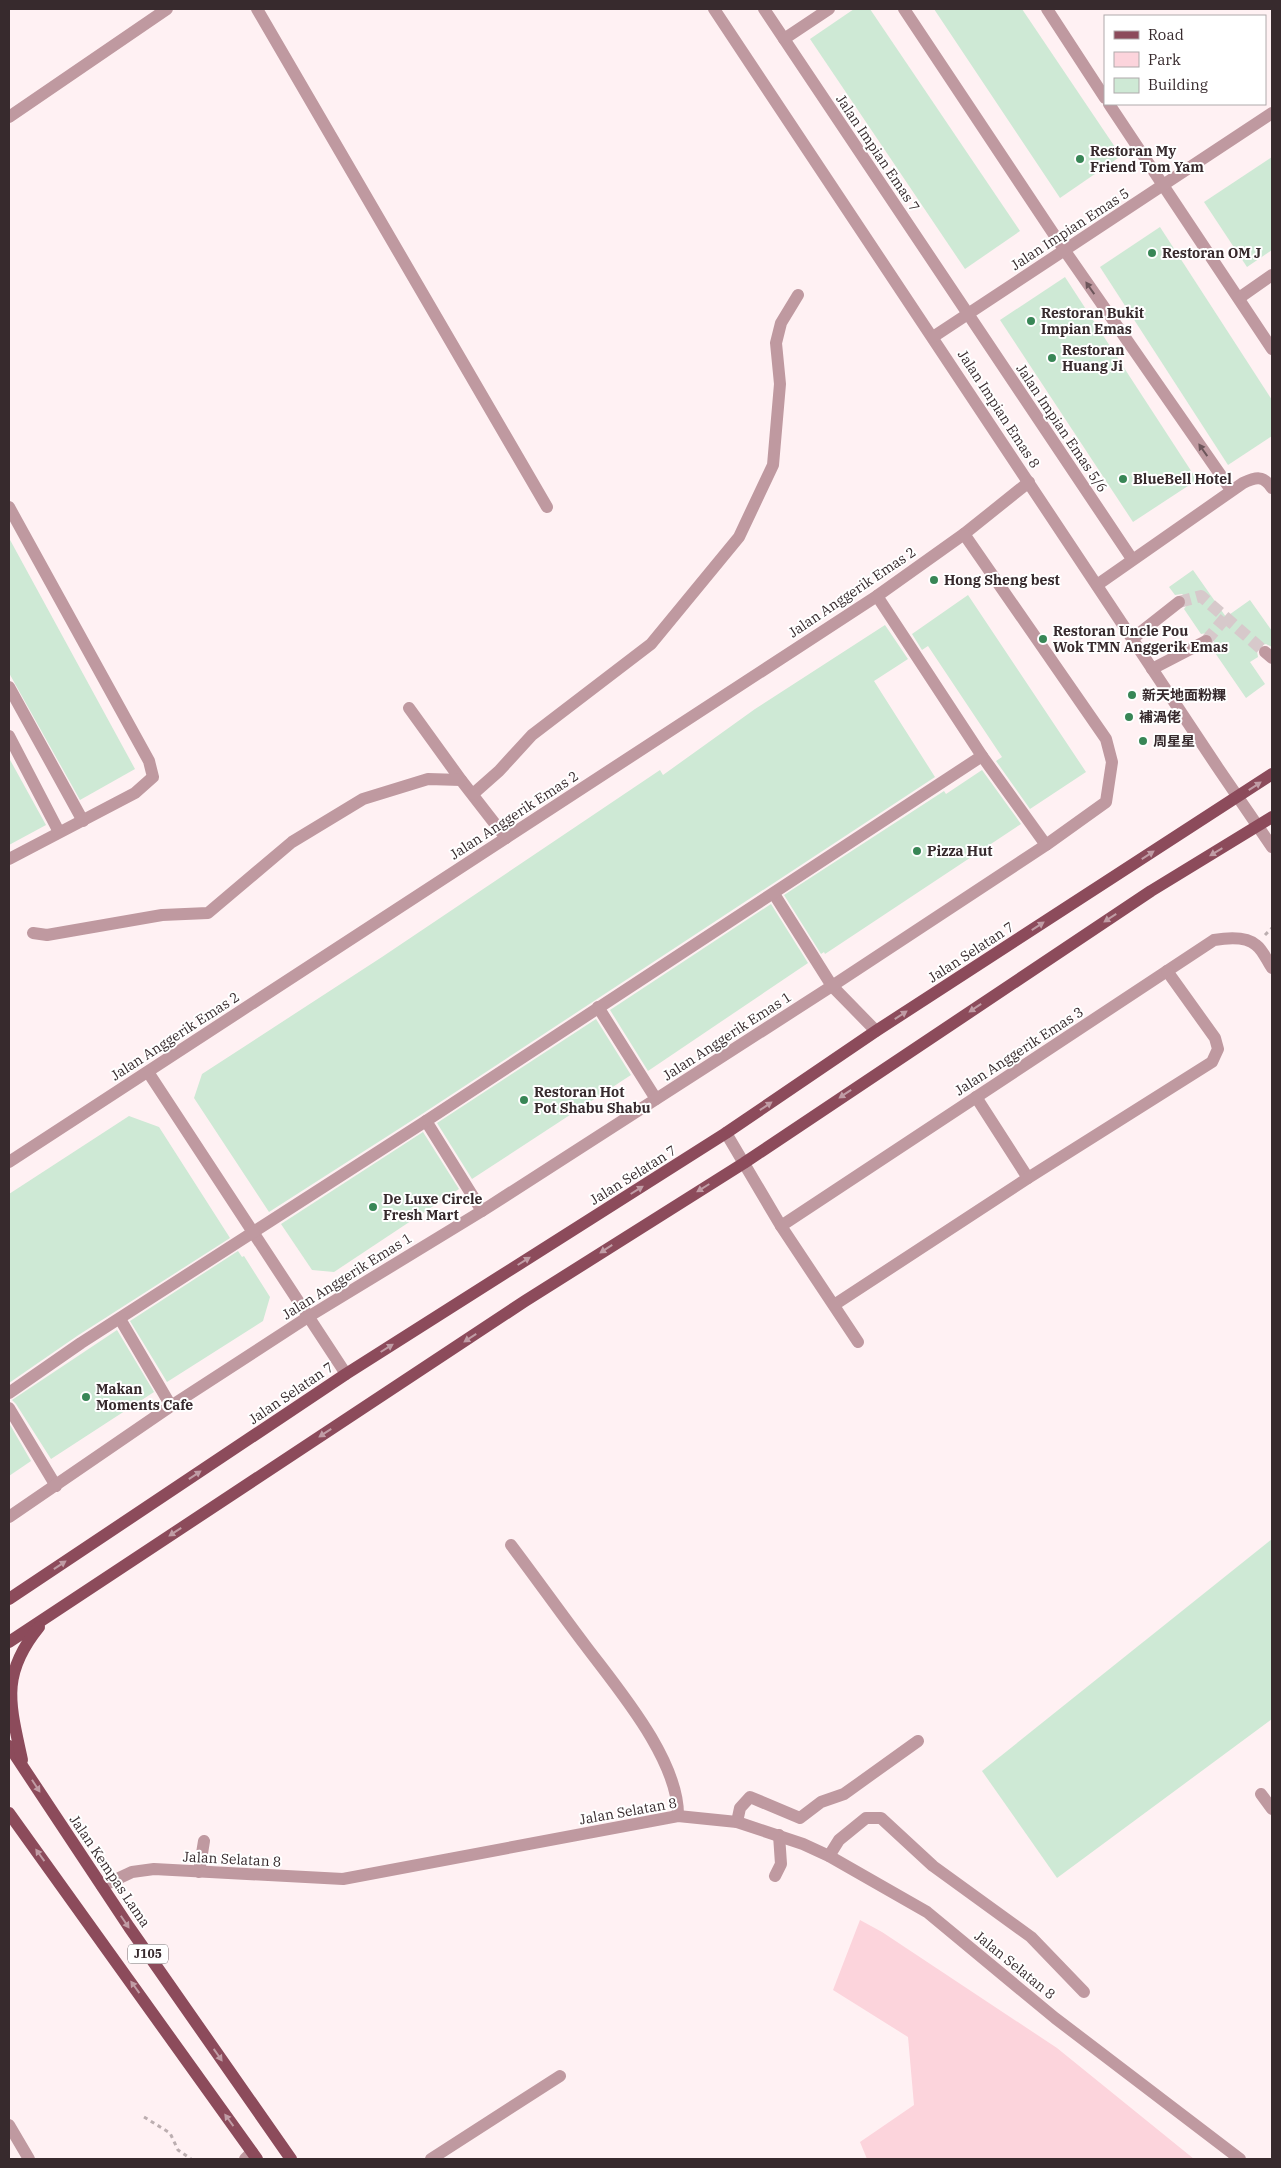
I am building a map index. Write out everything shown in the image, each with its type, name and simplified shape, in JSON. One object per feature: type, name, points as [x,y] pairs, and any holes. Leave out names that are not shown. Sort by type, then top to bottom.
[{"type":"main road","name":"Jalan Selatan 7","points":[[12,1595],[346,1374],[726,1133],[876,1031],[1272,774]]},
{"type":"main road","points":[[9,1642],[525,1301],[744,1162],[1151,891],[1272,817]]},
{"type":"main road","points":[[24,1768],[9,1695],[12,1671],[19,1653],[48,1616]]},
{"type":"main road","name":"Jalan Kempas Lama","points":[[9,1746],[102,1886],[291,2159]]},
{"type":"main road","name":"J105","points":[[9,1813],[251,2157]]},
{"type":"street","points":[[9,117],[167,9]]},
{"type":"street","points":[[257,9],[547,507]]},
{"type":"street","name":"Jalan Impian Emas 8","points":[[714,9],[1272,847]]},
{"type":"street","name":"Jalan Impian Emas 7","points":[[764,9],[967,314]]},
{"type":"street","points":[[784,39],[829,9]]},
{"type":"street","points":[[904,9],[1065,251],[1231,490]]},
{"type":"street","points":[[1046,9],[1104,96]]},
{"type":"street","points":[[1110,105],[1272,349]]},
{"type":"street","name":"Jalan Impian Emas 5","points":[[933,337],[1272,112]]},
{"type":"street","points":[[1238,298],[1272,275]]},
{"type":"street","points":[[473,794],[499,771],[532,735],[651,644],[739,537],[773,465],[780,384],[776,343],[781,323],[798,295]]},
{"type":"street","name":"Jalan Impian Emas 5/6","points":[[967,314],[1132,559]]},
{"type":"street","points":[[1097,585],[1231,490],[1257,477],[1264,479],[1272,488]]},
{"type":"street","name":"Jalan Anggerik Emas 2","points":[[9,1162],[877,596],[964,534],[1029,482]]},
{"type":"street","points":[[9,858],[135,793],[153,777],[149,761],[10,513]]},
{"type":"street","name":"Jalan Anggerik Emas 1","points":[[9,1517],[171,1406],[308,1317],[482,1211],[832,986],[1046,845],[1106,802],[1112,762],[1106,739],[964,534]]},
{"type":"street","points":[[877,596],[982,756],[1046,845]]},
{"type":"street","points":[[1132,639],[1180,602]]},
{"type":"street","points":[[1152,669],[1206,641]]},
{"type":"street","points":[[9,688],[83,821]]},
{"type":"street","points":[[409,708],[506,838]]},
{"type":"street","points":[[9,736],[59,832]]},
{"type":"street","points":[[9,1393],[598,1007],[774,894],[982,756]]},
{"type":"street","points":[[34,934],[47,935],[162,915],[208,913],[292,842],[362,799],[428,779],[461,780]]},
{"type":"street","points":[[774,894],[832,986],[876,1031]]},
{"type":"street","name":"Jalan Anggerik Emas 3","points":[[781,1226],[1214,940],[1228,938],[1256,944],[1272,968]]},
{"type":"street","points":[[834,1305],[1028,1178],[1212,1062],[1218,1049],[1215,1038],[1167,971]]},
{"type":"street","points":[[598,1007],[656,1099]]},
{"type":"street","points":[[148,1072],[346,1374]]},
{"type":"street","points":[[976,1097],[1028,1178]]},
{"type":"street","points":[[426,1121],[482,1211]]},
{"type":"street","points":[[726,1133],[781,1226],[858,1342]]},
{"type":"street","points":[[120,1319],[171,1406]]},
{"type":"street","points":[[9,1408],[56,1486]]},
{"type":"street","points":[[511,1545],[635,1712],[669,1770],[678,1800],[678,1816]]},
{"type":"street","points":[[737,1822],[740,1808],[750,1797],[800,1818],[821,1802],[844,1794],[918,1741]]},
{"type":"street","points":[[1261,1794],[1272,1809]]},
{"type":"street","name":"Jalan Selatan 8","points":[[102,1886],[132,1872],[154,1869],[343,1879],[678,1816],[737,1822],[780,1835],[828,1856],[927,1912],[1055,2018],[1240,2159]]},
{"type":"street","points":[[828,1856],[839,1840],[866,1818],[881,1818],[933,1866],[1031,1937],[1084,1992]]},
{"type":"street","points":[[775,1876],[781,1864],[780,1835]]},
{"type":"street","points":[[199,1872],[204,1841]]},
{"type":"street","points":[[431,2159],[560,2076]]},
{"type":"street","points":[[10,2132],[28,2159]]},
{"type":"path","points":[[144,2117],[170,2133],[178,2150],[191,2159]]},
{"type":"green space","points":[[860,1920],[882,1932],[1057,2048],[1194,2159],[867,2159],[860,2142],[914,2105],[908,2037],[833,1990]]},
{"type":"building","points":[[854,9],[870,9],[1020,231],[965,269],[810,39]]},
{"type":"building","points":[[934,9],[1022,9],[1121,156],[1060,198]]},
{"type":"building","points":[[1272,157],[1272,250],[1247,267],[1204,202]]},
{"type":"building","points":[[1160,227],[1272,400],[1272,436],[1228,465],[1100,267]]},
{"type":"building","points":[[1065,277],[1197,480],[1133,522],[1000,320]]},
{"type":"building","points":[[9,538],[135,769],[80,800],[9,673]]},
{"type":"building","points":[[1193,570],[1226,617],[1250,600],[1272,631],[1272,647],[1266,644],[1259,646],[1257,651],[1258,657],[1250,662],[1265,684],[1246,698],[1211,647],[1214,642],[1213,637],[1207,633],[1201,634],[1184,609],[1187,605],[1186,597],[1182,594],[1175,595],[1169,587]]},
{"type":"building","points":[[968,595],[1086,772],[1030,809],[996,761],[1002,757],[928,646],[922,650],[912,634]]},
{"type":"building","points":[[885,625],[908,659],[874,681],[935,777],[422,1114],[269,1212],[194,1098],[202,1074],[382,957],[660,770],[663,775],[755,709]]},
{"type":"building","points":[[9,758],[46,825],[9,845]]},
{"type":"building","points":[[982,770],[1021,824],[825,954],[824,952],[821,954],[784,895],[944,791],[946,794]]},
{"type":"building","points":[[771,904],[808,963],[648,1071],[610,1010]]},
{"type":"building","points":[[596,1019],[631,1075],[472,1179],[437,1123]]},
{"type":"building","points":[[129,1116],[159,1127],[230,1238],[77,1336],[9,1383],[9,1194]]},
{"type":"building","name":"De Luxe Circle Fresh Mart","points":[[423,1132],[459,1189],[334,1272],[312,1270],[281,1224]]},
{"type":"building","points":[[238,1251],[242,1257],[244,1256],[270,1297],[263,1321],[167,1382],[130,1321]]},
{"type":"building","name":"Makan Moments Cafe","points":[[117,1330],[154,1392],[51,1459],[12,1400]]},
{"type":"building","points":[[9,1423],[31,1461],[9,1476]]},
{"type":"building","points":[[1272,1539],[1272,1719],[1057,1878],[982,1771]]},
{"type":"tunnel","points":[[1179,602],[1201,596],[1265,652]]},
{"type":"tunnel","points":[[1206,641],[1226,617]]},
{"type":"place","name":"Restoran My Friend Tom Yam","points":[[1080,159]]},
{"type":"place","name":"Restoran OM J","points":[[1152,253]]},
{"type":"place","name":"Restoran Bukit Impian Emas","points":[[1031,321]]},
{"type":"place","name":"Restoran Huang Ji","points":[[1052,358]]},
{"type":"place","name":"BlueBell Hotel","points":[[1123,479]]},
{"type":"place","name":"Hong Sheng best","points":[[934,580]]},
{"type":"place","name":"Restoran Uncle Pou Wok TMN Anggerik Emas","points":[[1043,639]]},
{"type":"place","name":"新天地面粉粿","points":[[1132,695]]},
{"type":"place","name":"補渦佬","points":[[1129,717]]},
{"type":"place","name":"周星星","points":[[1143,741]]},
{"type":"place","name":"Pizza Hut","points":[[917,851]]},
{"type":"place","name":"Restoran Hot Pot Shabu Shabu","points":[[524,1100]]},
{"type":"place","name":"De Luxe Circle Fresh Mart","points":[[373,1207]]},
{"type":"place","name":"Makan Moments Cafe","points":[[86,1397]]}]
